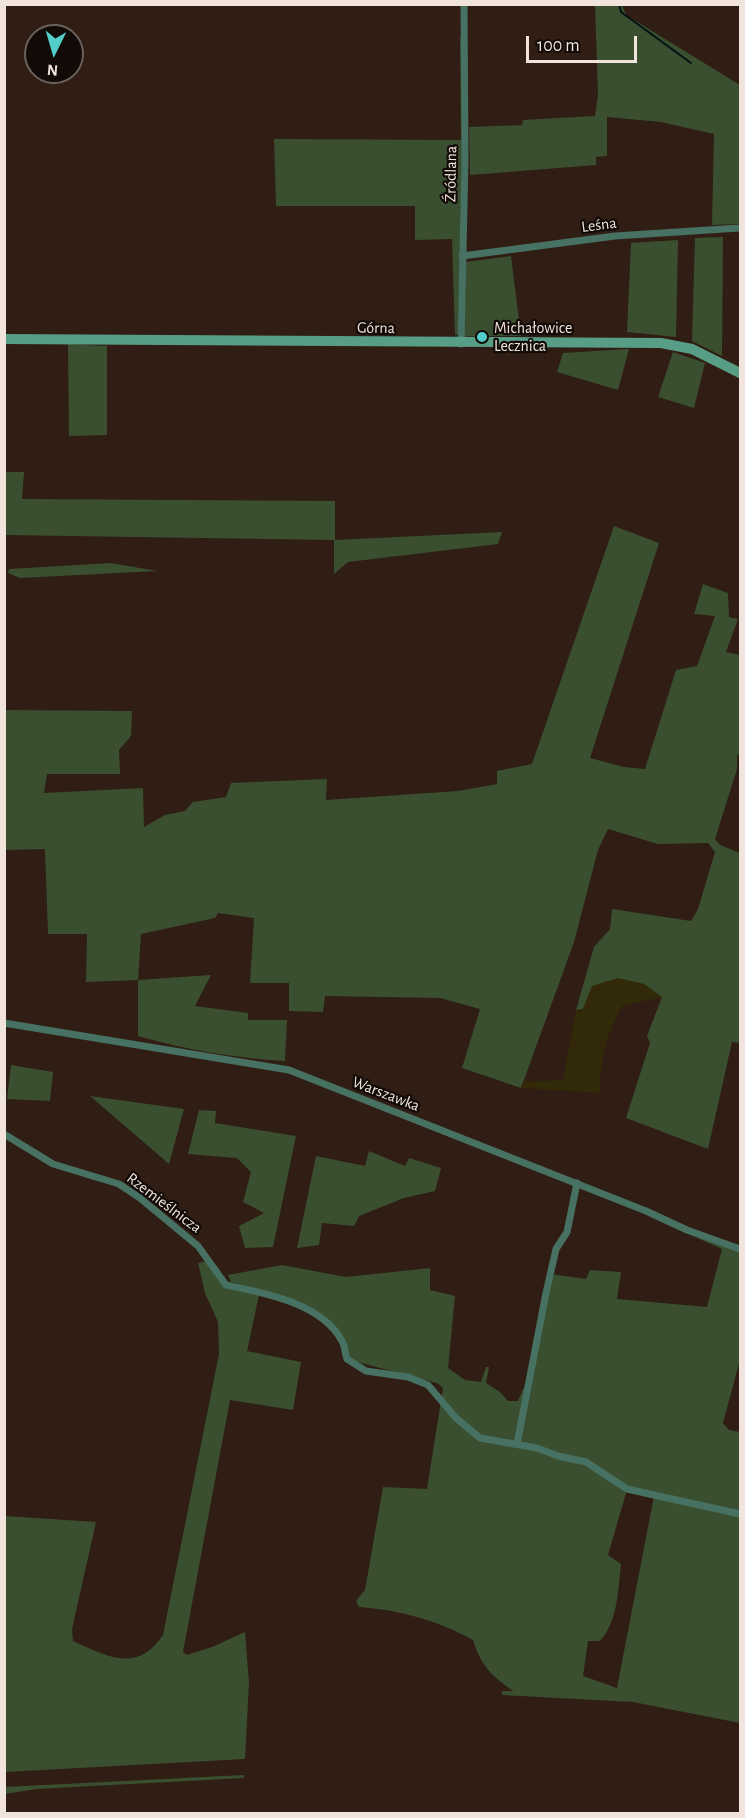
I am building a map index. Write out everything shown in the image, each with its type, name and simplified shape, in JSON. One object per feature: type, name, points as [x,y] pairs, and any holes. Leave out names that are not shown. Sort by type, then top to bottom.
[{"type":"street","name":"Źródlana","points":[[461,344],[466,59],[464,4]]},
{"type":"street","name":"Leśna","points":[[462,256],[615,236],[741,228]]},
{"type":"street","name":"Górna","points":[[4,339],[461,344],[661,343],[692,349],[741,373]]},
{"type":"street","name":"Warszawka","points":[[4,1023],[289,1070],[577,1183],[687,1230],[741,1249]]},
{"type":"street","name":"Rzemieślnicza","points":[[4,1134],[53,1164],[119,1184],[175,1224],[198,1246],[226,1285],[276,1298],[309,1311],[322,1320],[342,1341],[347,1359],[366,1371],[408,1377],[428,1385],[456,1418],[480,1438],[518,1444]]},
{"type":"street","points":[[577,1183],[567,1232],[558,1242],[550,1271],[518,1444],[586,1462],[627,1489],[741,1514]]},
{"type":"green space","points":[[595,5],[622,5],[626,15],[740,85],[740,224],[712,225],[714,134],[661,122],[607,117],[607,156],[596,157],[596,165],[470,175],[469,127],[522,125],[523,120],[595,116],[598,94]]},
{"type":"green space","points":[[460,33],[464,61],[458,334],[455,335],[452,239],[415,240],[415,206],[276,206],[274,139],[461,140]]},
{"type":"green space","points":[[723,237],[722,356],[692,341],[695,238]]},
{"type":"green space","points":[[678,240],[676,337],[627,332],[631,243]]},
{"type":"green space","points":[[511,256],[521,336],[464,336],[466,262]]},
{"type":"green space","points":[[68,344],[107,346],[107,435],[69,436]]},
{"type":"green space","points":[[629,349],[618,390],[557,372],[563,353]]},
{"type":"green space","points":[[673,352],[705,363],[694,408],[658,397]]},
{"type":"green space","points":[[5,472],[24,472],[22,499],[335,501],[335,540],[502,532],[498,544],[348,562],[334,574],[334,540],[5,535]]},
{"type":"green space","points":[[614,526],[659,543],[590,758],[624,767],[645,769],[676,670],[697,666],[715,616],[694,614],[703,584],[728,593],[729,617],[738,619],[726,652],[740,655],[740,755],[737,755],[737,769],[715,839],[720,845],[740,853],[740,1043],[732,1042],[708,1149],[626,1118],[650,1043],[647,1036],[662,997],[576,1010],[594,947],[610,929],[612,909],[691,921],[698,909],[715,852],[708,843],[658,844],[608,829],[598,850],[574,942],[521,1088],[462,1068],[480,1009],[440,998],[325,996],[323,1012],[289,1011],[289,983],[250,983],[254,918],[218,913],[215,918],[141,934],[138,980],[86,982],[87,934],[48,934],[45,849],[5,850],[4,710],[132,711],[131,736],[119,750],[120,774],[47,774],[44,793],[143,788],[144,827],[165,815],[185,811],[193,802],[226,797],[231,783],[327,779],[326,800],[458,791],[497,784],[497,771],[532,764]]},
{"type":"green space","points":[[111,563],[157,571],[20,578],[8,573],[9,569]]},
{"type":"green space","points":[[211,975],[195,1006],[248,1013],[248,1020],[287,1020],[285,1061],[211,1053],[138,1036],[138,980]]},
{"type":"green space","points":[[11,1065],[53,1072],[50,1101],[7,1099]]},
{"type":"green space","points":[[90,1096],[184,1109],[169,1164]]},
{"type":"green space","points":[[199,1110],[216,1111],[215,1123],[296,1136],[273,1247],[245,1248],[239,1226],[264,1213],[243,1202],[251,1172],[237,1158],[188,1154]]},
{"type":"green space","points":[[369,1151],[405,1166],[409,1158],[441,1168],[435,1191],[404,1198],[359,1216],[354,1226],[322,1223],[319,1245],[297,1248],[316,1156],[365,1166]]},
{"type":"green space","points":[[675,1228],[740,1251],[740,1360],[723,1423],[729,1430],[740,1432],[740,1723],[633,1702],[502,1695],[502,1691],[513,1691],[488,1669],[473,1640],[418,1617],[359,1607],[356,1601],[365,1590],[383,1487],[427,1489],[443,1388],[437,1383],[350,1360],[324,1316],[265,1291],[231,1282],[228,1275],[282,1265],[346,1277],[430,1268],[430,1290],[455,1296],[448,1368],[465,1380],[481,1382],[486,1367],[489,1367],[486,1383],[500,1392],[508,1401],[518,1401],[523,1389],[529,1387],[551,1274],[586,1279],[590,1270],[621,1272],[617,1299],[707,1307],[722,1249]],"holes":[[[627,1490],[654,1496],[617,1688],[583,1676],[588,1641],[600,1641],[614,1615],[621,1564],[608,1555]]]},
{"type":"green space","points":[[206,1261],[224,1287],[259,1295],[247,1351],[301,1362],[293,1410],[230,1400],[183,1652],[187,1655],[212,1647],[245,1632],[249,1683],[245,1759],[5,1772],[5,1516],[96,1522],[72,1629],[73,1641],[110,1656],[132,1658],[153,1647],[163,1635],[219,1354],[218,1322],[205,1293],[198,1263]]},
{"type":"green space","points":[[244,1775],[244,1778],[36,1789],[5,1794],[5,1787]]},
{"type":"sand","points":[[618,978],[644,984],[662,997],[622,1006],[605,1048],[600,1093],[521,1088],[523,1082],[563,1080],[576,1010],[582,1011],[592,986]]},
{"type":"waterway","points":[[619,4],[621,12],[691,63]]},
{"type":"place","name":"Michałowice Lecznica","points":[[482,337]]}]
